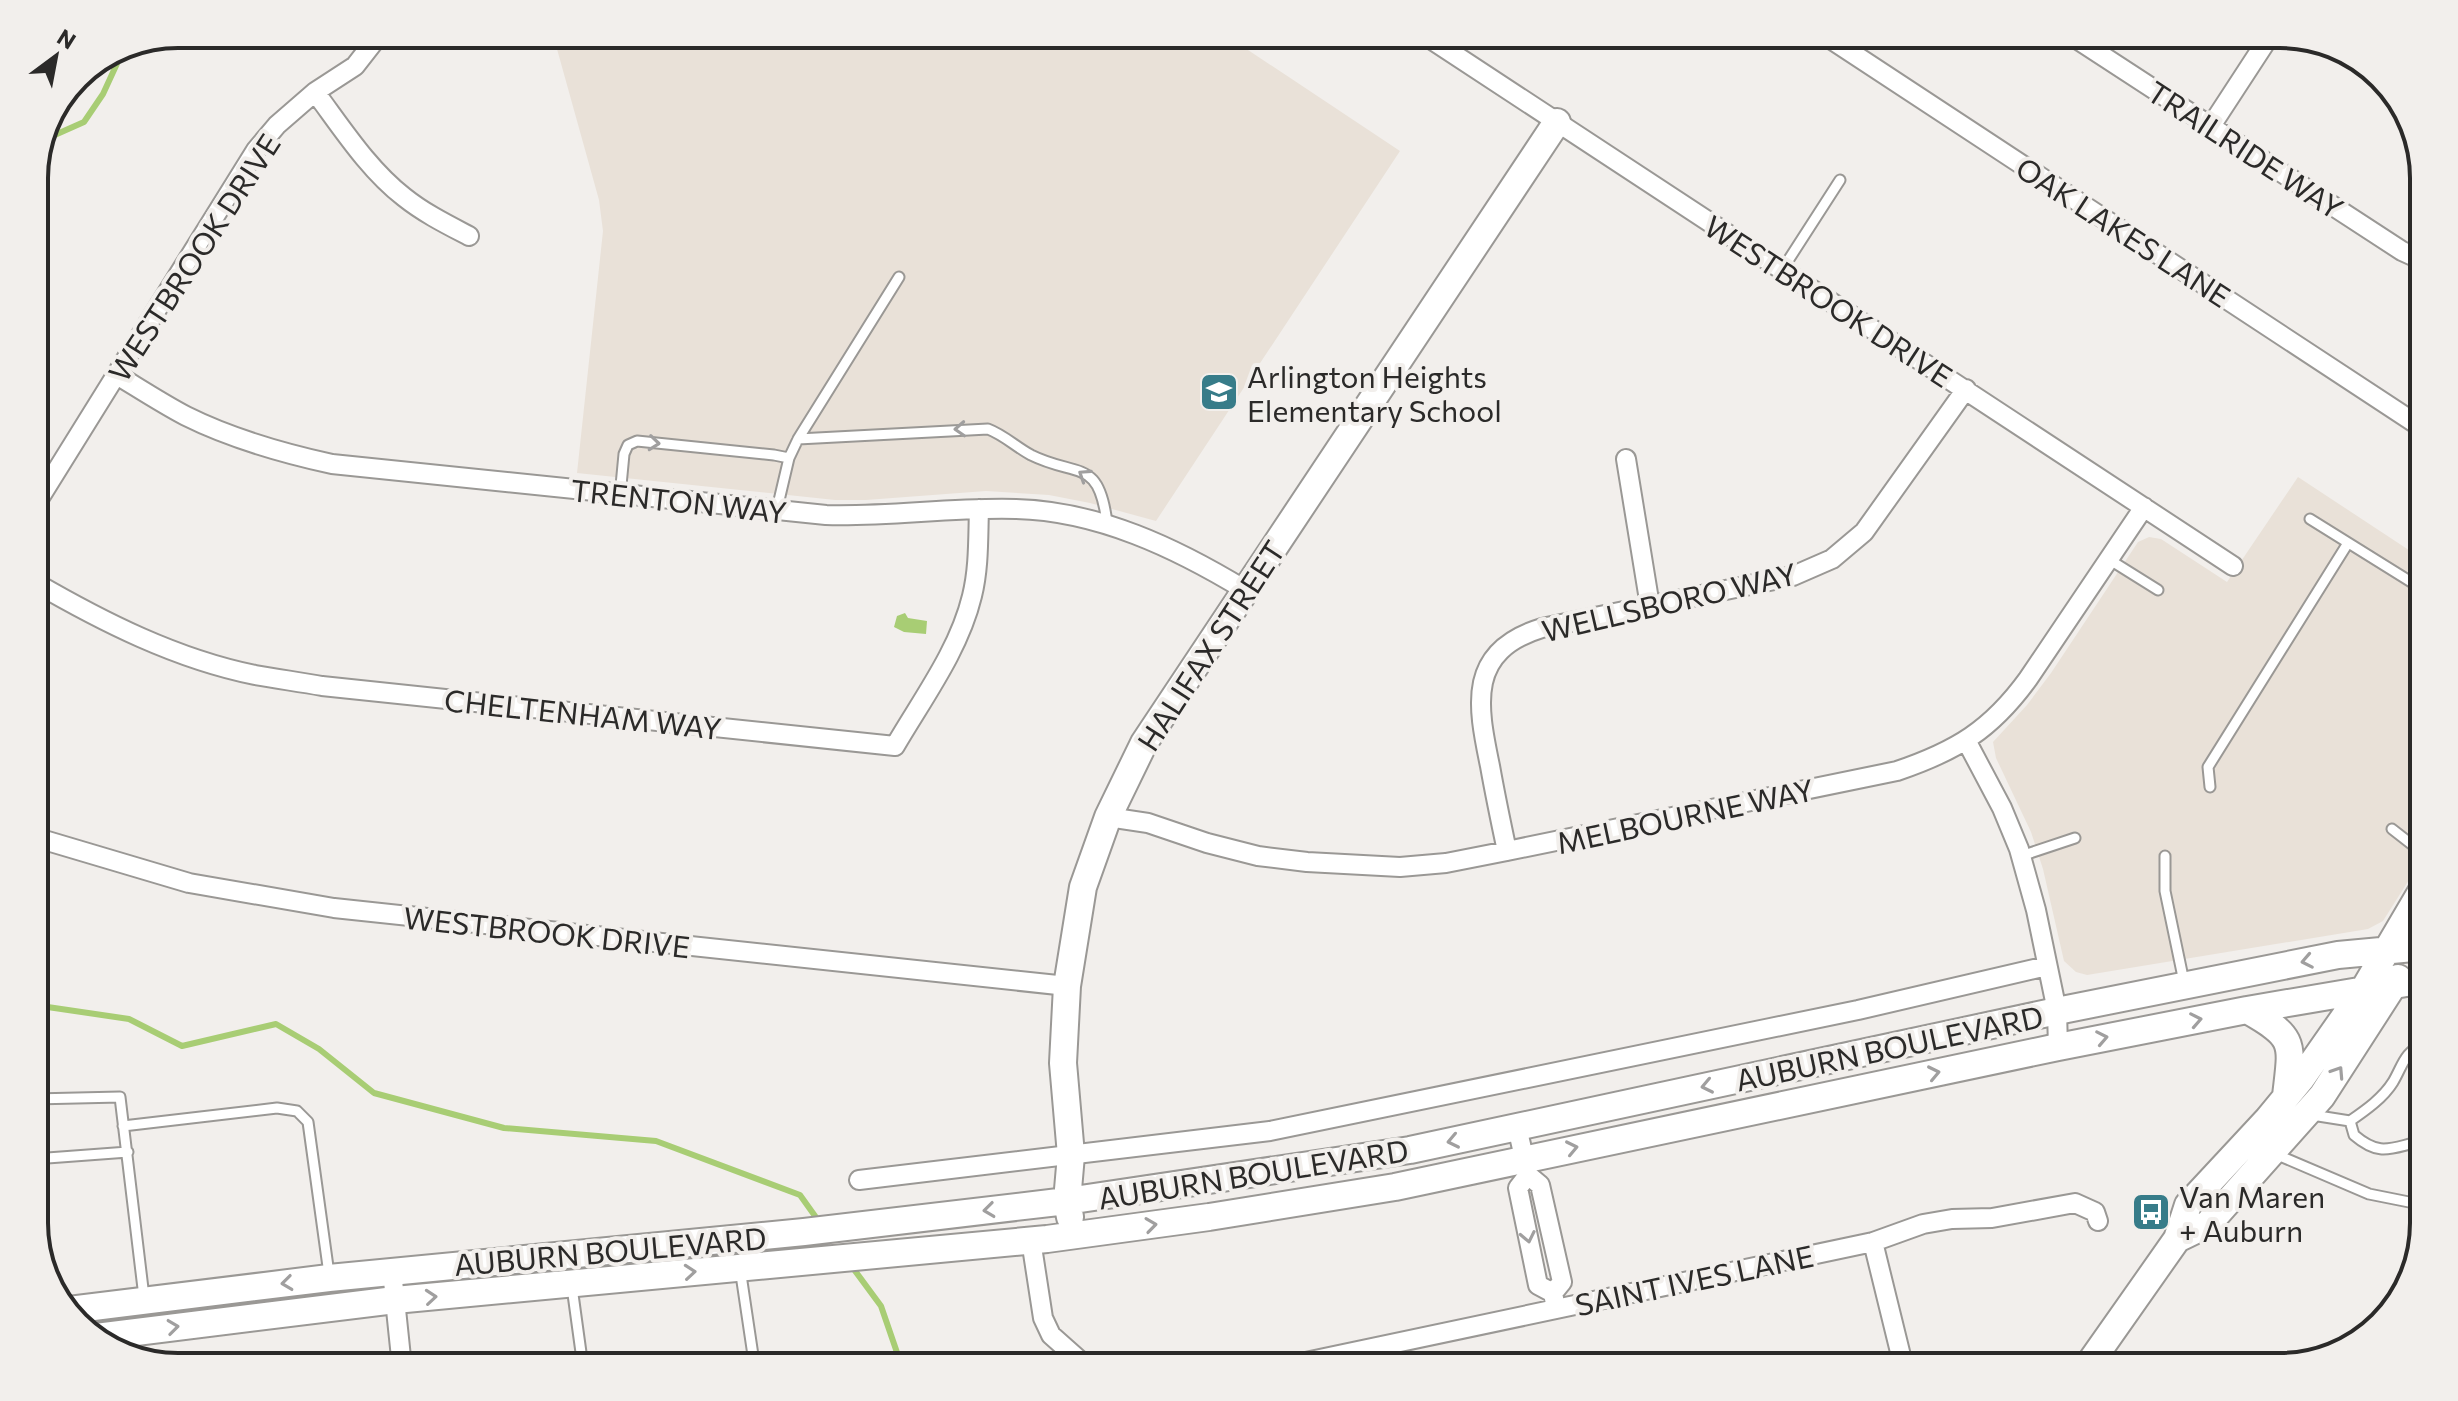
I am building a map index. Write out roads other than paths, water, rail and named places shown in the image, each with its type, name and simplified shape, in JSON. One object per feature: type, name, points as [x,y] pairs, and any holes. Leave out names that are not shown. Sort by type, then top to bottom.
[{"type":"main road","name":"HALIFAX STREET","points":[[1074,1236],[1067,1201],[1071,1155],[1063,1063],[1067,986],[1083,887],[1108,817],[1144,743],[1557,122]]},
{"type":"main road","points":[[2097,1353],[2177,1239],[2188,1205],[2286,1096],[2364,989],[2410,910]]},
{"type":"main road","name":"AUBURN BOULEVARD","points":[[81,1309],[392,1271],[811,1231],[1067,1201],[1410,1150],[2057,1011],[2338,955],[2384,952],[2410,946]]},
{"type":"main road","points":[[2177,1239],[2208,1224],[2322,1096],[2410,960]]},
{"type":"main road","name":"AUBURN BOULEVARD","points":[[112,1335],[395,1300],[1074,1236],[1526,1167],[2058,1047],[2247,1010],[2410,983]]},
{"type":"main road","points":[[2247,1010],[2276,1026],[2291,1049],[2286,1096]]},
{"type":"street","name":"WESTBROOK DRIVE","points":[[48,485],[256,150],[277,125],[315,92],[355,66],[369,48]]},
{"type":"street","name":"WESTBROOK DRIVE","points":[[1444,48],[2233,566]]},
{"type":"street","name":"OAK LAKES LANE","points":[[1844,48],[2410,420]]},
{"type":"street","name":"TRAILRIDE WAY","points":[[2091,48],[2410,255]]},
{"type":"street","points":[[2211,126],[2262,48]]},
{"type":"street","points":[[315,92],[384,180],[428,214],[469,236]]},
{"type":"street","name":"TRENTON WAY","points":[[117,375],[186,416],[232,436],[287,454],[332,464],[826,515],[868,516],[979,509],[1047,512],[1107,523],[1194,561],[1245,590]]},
{"type":"street","name":"WELLSBORO WAY","points":[[1507,851],[1479,707],[1488,668],[1505,646],[1529,632],[1793,576],[1832,559],[1864,532],[1966,389]]},
{"type":"street","points":[[1626,459],[1650,606]]},
{"type":"street","name":"MELBOURNE WAY","points":[[1108,817],[1148,823],[1258,856],[1400,867],[1446,863],[1897,771],[1967,742],[2018,693],[2144,507]]},
{"type":"street","name":"CHELTENHAM WAY","points":[[48,590],[90,615],[139,637],[252,674],[322,686],[895,746],[963,626],[977,569],[979,509]]},
{"type":"street","points":[[1967,742],[2002,808],[2021,856],[2057,1011],[2058,1047]]},
{"type":"street","name":"WESTBROOK DRIVE","points":[[48,841],[189,883],[334,908],[1067,986]]},
{"type":"street","points":[[859,1180],[1270,1131],[1828,1017],[2047,966]]},
{"type":"street","points":[[1517,1127],[1526,1167],[1518,1188],[1538,1285],[1554,1301]]},
{"type":"street","name":"SAINT IVES LANE","points":[[1350,1353],[1554,1301],[1873,1242],[1923,1224],[1952,1219],[1992,1218],[2075,1203],[2095,1212],[2098,1221]]},
{"type":"street","points":[[1031,1240],[1043,1318],[1051,1335],[1071,1353]]},
{"type":"street","points":[[1873,1242],[1900,1353]]},
{"type":"street","points":[[392,1271],[401,1353]]},
{"type":"street","points":[[1384,1346],[1386,1353]]},
{"type":"lane","points":[[1782,270],[1840,180]]},
{"type":"lane","points":[[777,509],[789,458],[798,439],[899,277]]},
{"type":"lane","points":[[798,439],[988,429],[1031,455],[1078,470],[1087,476],[1104,497],[1107,523]]},
{"type":"lane","points":[[620,496],[624,454],[628,445],[637,441],[789,458]]},
{"type":"lane","points":[[2310,519],[2410,581]]},
{"type":"lane","points":[[2210,787],[2208,767],[2348,543]]},
{"type":"lane","points":[[2110,560],[2158,590]]},
{"type":"lane","points":[[2392,829],[2410,843]]},
{"type":"lane","points":[[2021,856],[2075,838]]},
{"type":"lane","points":[[2165,856],[2165,891],[2184,986]]},
{"type":"lane","points":[[2306,1114],[2350,1121],[2368,1108],[2393,1082],[2404,1056],[2410,1052]]},
{"type":"lane","points":[[48,1099],[120,1097],[145,1301]]},
{"type":"lane","points":[[123,1126],[277,1108],[297,1111],[308,1122],[329,1278]]},
{"type":"lane","points":[[2350,1121],[2354,1135],[2376,1149],[2395,1150],[2410,1145]]},
{"type":"lane","points":[[48,1158],[128,1152]]},
{"type":"lane","points":[[2272,1153],[2369,1194],[2410,1202]]},
{"type":"lane","points":[[740,1267],[753,1353]]},
{"type":"lane","points":[[571,1283],[581,1353]]},
{"type":"waterway","points":[[56,134],[84,122],[103,94],[117,63]]},
{"type":"waterway","points":[[48,1007],[129,1019],[182,1046],[276,1024],[319,1049],[374,1093],[504,1128],[656,1141],[800,1195],[820,1223]]},
{"type":"waterway","points":[[850,1264],[881,1306],[897,1353]]},
{"type":"place","name":"Arlington Heights Elementary School","points":[[1219,392]]},
{"type":"place","name":"Van Maren + Auburn","points":[[2151,1212]]}]
